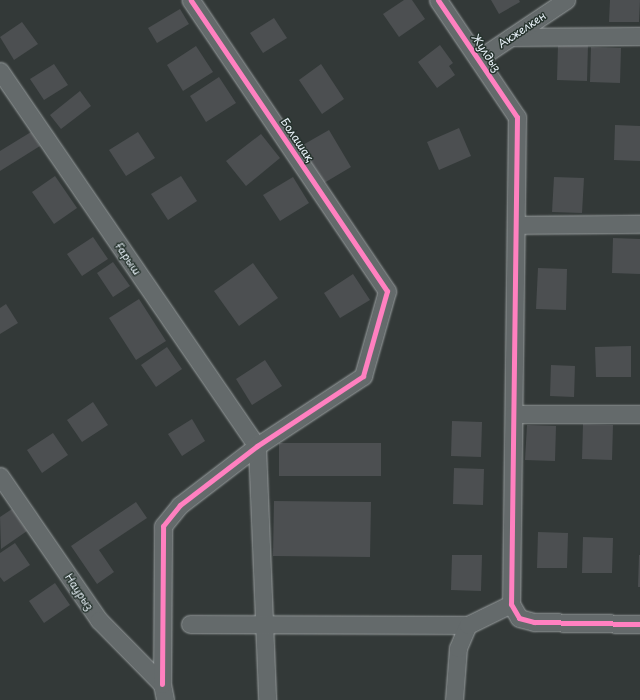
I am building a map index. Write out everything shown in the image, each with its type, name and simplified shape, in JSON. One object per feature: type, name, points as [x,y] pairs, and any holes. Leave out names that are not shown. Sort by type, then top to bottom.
[{"type":"street","name":"Болашақ","points":[[191,0],[387,290],[364,376],[257,446]]},
{"type":"street","name":"Жулдыз","points":[[438,0],[517,117],[516,225]]},
{"type":"street","name":"Акжелкен","points":[[478,59],[566,0]]},
{"type":"street","points":[[511,37],[640,36]]},
{"type":"street","name":"Ғарыш","points":[[0,71],[257,446]]},
{"type":"street","points":[[640,224],[516,225],[511,604],[519,618],[534,622],[640,624]]},
{"type":"street","points":[[514,414],[640,414]]},
{"type":"street","points":[[257,446],[267,700]]},
{"type":"street","points":[[163,692],[164,526],[180,505],[257,446]]},
{"type":"street","name":"Наурыз","points":[[0,476],[99,620],[163,692]]},
{"type":"street","points":[[190,624],[468,625],[511,604]]},
{"type":"street","points":[[454,700],[458,648],[468,625]]},
{"type":"building","points":[[404,0],[412,0],[425,19],[399,37],[383,14]]},
{"type":"building","points":[[491,0],[519,0],[520,2],[499,14]]},
{"type":"building","points":[[610,0],[640,0],[639,22],[609,22]]},
{"type":"building","points":[[180,9],[189,24],[157,43],[148,28]]},
{"type":"building","points":[[274,18],[287,38],[263,53],[250,33]]},
{"type":"building","points":[[22,22],[38,44],[14,60],[0,37]]},
{"type":"building","points":[[440,45],[453,63],[449,66],[455,75],[437,88],[418,62]]},
{"type":"building","points":[[558,45],[588,45],[587,81],[557,80]]},
{"type":"building","points":[[196,46],[213,72],[183,91],[167,65]]},
{"type":"building","points":[[591,47],[621,48],[620,83],[590,82]]},
{"type":"building","points":[[54,64],[68,85],[44,100],[30,79]]},
{"type":"building","points":[[321,64],[344,99],[322,114],[299,80]]},
{"type":"building","points":[[219,77],[236,103],[206,122],[190,96]]},
{"type":"building","points":[[80,91],[91,106],[61,129],[50,115]]},
{"type":"building","points":[[615,125],[640,126],[640,161],[614,160]]},
{"type":"building","points":[[459,128],[471,156],[439,170],[427,142]]},
{"type":"building","points":[[329,130],[351,167],[324,183],[301,146]]},
{"type":"building","points":[[31,132],[40,146],[0,171],[0,151]]},
{"type":"building","points":[[138,132],[155,158],[126,176],[109,150]]},
{"type":"building","points":[[261,134],[280,158],[246,186],[226,161]]},
{"type":"building","points":[[55,176],[77,208],[54,224],[32,192]]},
{"type":"building","points":[[181,176],[197,201],[168,220],[151,194]]},
{"type":"building","points":[[293,177],[309,203],[280,221],[263,195]]},
{"type":"building","points":[[554,177],[584,178],[582,213],[552,212]]},
{"type":"building","points":[[93,237],[108,259],[82,276],[67,254]]},
{"type":"building","points":[[613,238],[640,239],[640,274],[612,273]]},
{"type":"building","points":[[113,262],[130,286],[113,297],[97,273]]},
{"type":"building","points":[[253,263],[278,298],[239,326],[214,291]]},
{"type":"building","points":[[538,268],[567,269],[566,310],[536,309]]},
{"type":"building","points":[[353,274],[370,300],[340,318],[324,293]]},
{"type":"building","points":[[139,299],[166,341],[136,360],[109,318]]},
{"type":"building","points":[[6,304],[18,323],[0,334],[0,308]]},
{"type":"building","points":[[631,346],[631,377],[596,377],[595,347]]},
{"type":"building","points":[[167,347],[182,369],[156,387],[141,365]]},
{"type":"building","points":[[265,360],[282,386],[252,405],[236,379]]},
{"type":"building","points":[[551,365],[575,366],[574,397],[550,396]]},
{"type":"building","points":[[93,402],[108,425],[82,442],[67,420]]},
{"type":"building","points":[[192,419],[205,441],[182,456],[168,434]]},
{"type":"building","points":[[452,421],[482,422],[481,457],[451,456]]},
{"type":"building","points":[[583,424],[613,425],[612,460],[582,459]]},
{"type":"building","points":[[527,425],[556,426],[555,461],[525,460]]},
{"type":"building","points":[[53,433],[68,455],[42,473],[27,450]]},
{"type":"building","points":[[279,443],[381,443],[381,476],[279,476]]},
{"type":"building","points":[[454,468],[484,469],[483,505],[453,504]]},
{"type":"building","points":[[274,501],[371,502],[370,557],[273,556]]},
{"type":"building","points":[[136,502],[147,518],[99,550],[114,572],[97,584],[71,546]]},
{"type":"building","points":[[12,509],[27,531],[1,549],[0,517]]},
{"type":"building","points":[[538,532],[568,533],[567,568],[537,568]]},
{"type":"building","points":[[583,537],[613,538],[612,573],[582,573]]},
{"type":"building","points":[[15,543],[30,565],[4,582],[0,577],[0,553]]},
{"type":"building","points":[[452,555],[482,555],[481,591],[451,590]]},
{"type":"building","points":[[639,555],[640,587],[638,587]]},
{"type":"building","points":[[55,583],[70,605],[44,623],[29,601]]},
{"type":"cycle path","points":[[162,684],[163,526],[180,505],[257,446],[363,376],[387,291],[191,0]]},
{"type":"cycle path","points":[[438,0],[517,117],[511,604],[519,618],[534,622],[640,624]]}]
